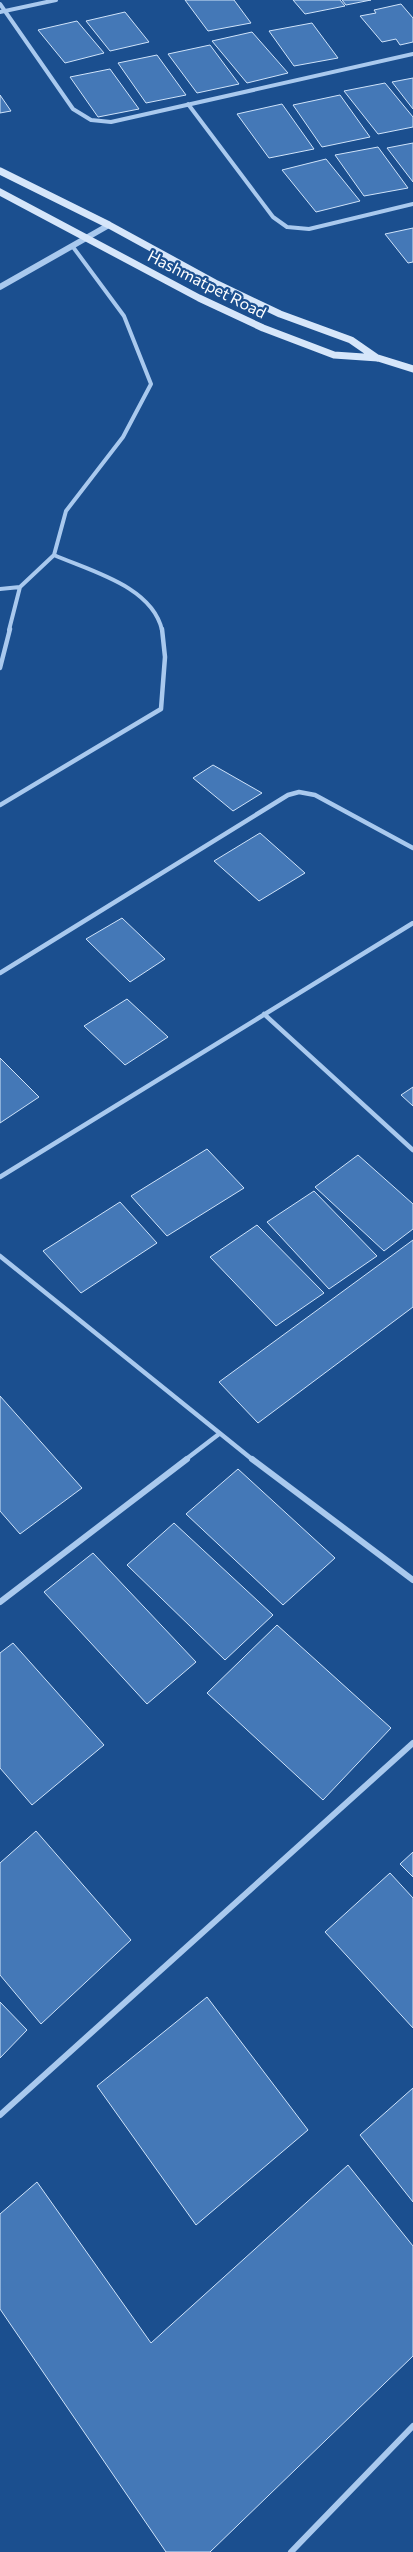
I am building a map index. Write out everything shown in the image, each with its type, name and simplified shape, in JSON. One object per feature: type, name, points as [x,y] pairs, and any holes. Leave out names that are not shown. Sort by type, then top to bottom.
[{"type":"main road","points":[[0,171],[109,225],[217,284],[280,314],[351,340],[378,358]]},
{"type":"main road","name":"Hashmatpet Road","points":[[0,192],[199,298],[263,328],[334,355],[378,358],[413,369]]},
{"type":"street","points":[[2,11],[56,0]]},
{"type":"street","points":[[0,4],[2,11],[73,109],[91,120],[111,122],[413,54]]},
{"type":"street","points":[[188,104],[273,217],[287,227],[309,229],[413,204]]},
{"type":"street","points":[[0,287],[73,248],[109,225]]},
{"type":"street","points":[[0,668],[20,587],[54,555],[66,511],[123,438],[151,384],[124,316],[73,248]]},
{"type":"street","points":[[0,805],[161,709],[164,638],[155,614],[129,588],[54,555]]},
{"type":"street","points":[[0,589],[20,587]]},
{"type":"street","points":[[0,973],[288,795],[299,792],[315,794],[413,848]]},
{"type":"street","points":[[0,1177],[413,923]]},
{"type":"street","points":[[264,1014],[413,1150]]},
{"type":"street","points":[[0,1256],[219,1434],[413,1580]]},
{"type":"street","points":[[0,1602],[219,1434]]},
{"type":"street","points":[[0,2115],[413,1743]]},
{"type":"street","points":[[290,2552],[413,2426]]},
{"type":"building","points":[[185,0],[234,0],[251,23],[208,31]]},
{"type":"building","points":[[293,0],[340,0],[345,6],[305,14]]},
{"type":"building","points":[[342,0],[371,0],[346,5]]},
{"type":"building","points":[[401,4],[413,18],[413,42],[400,45],[396,39],[382,42],[360,16],[376,13],[374,10]]},
{"type":"building","points":[[125,12],[149,42],[110,51],[86,21]]},
{"type":"building","points":[[77,21],[104,53],[65,63],[38,30]]},
{"type":"building","points":[[312,23],[338,58],[294,66],[269,31]]},
{"type":"building","points":[[252,32],[288,73],[247,83],[212,41]]},
{"type":"building","points":[[210,45],[239,84],[197,93],[168,54]]},
{"type":"building","points":[[157,55],[186,95],[146,103],[118,63]]},
{"type":"building","points":[[110,69],[139,109],[98,117],[70,77]]},
{"type":"building","points":[[413,78],[413,109],[392,82]]},
{"type":"building","points":[[385,83],[413,117],[413,127],[378,134],[344,91]]},
{"type":"building","points":[[0,95],[11,111],[0,113]]},
{"type":"building","points":[[340,95],[370,137],[322,147],[293,105]]},
{"type":"building","points":[[282,104],[314,149],[269,158],[237,114]]},
{"type":"building","points":[[413,143],[413,182],[387,148]]},
{"type":"building","points":[[378,147],[408,188],[364,196],[335,155]]},
{"type":"building","points":[[326,159],[360,201],[316,212],[282,170]]},
{"type":"building","points":[[413,228],[413,262],[408,263],[385,234]]},
{"type":"building","points":[[213,765],[262,793],[233,811],[193,778]]},
{"type":"building","points":[[260,833],[305,873],[259,901],[214,861]]},
{"type":"building","points":[[122,918],[165,959],[130,982],[86,939]]},
{"type":"building","points":[[127,999],[168,1037],[125,1065],[84,1026]]},
{"type":"building","points":[[0,1058],[39,1097],[0,1123]]},
{"type":"building","points":[[413,1087],[413,1106],[401,1095]]},
{"type":"building","points":[[207,1149],[244,1188],[167,1236],[131,1196]]},
{"type":"building","points":[[358,1155],[413,1204],[413,1229],[384,1251],[315,1187]]},
{"type":"building","points":[[314,1191],[377,1256],[329,1289],[267,1222]]},
{"type":"building","points":[[120,1202],[157,1243],[81,1293],[43,1251]]},
{"type":"building","points":[[257,1225],[324,1293],[276,1326],[210,1257]]},
{"type":"building","points":[[413,1240],[413,1307],[258,1423],[219,1382]]},
{"type":"building","points":[[0,1396],[82,1488],[20,1534],[0,1511]]},
{"type":"building","points":[[238,1469],[335,1558],[283,1605],[186,1514]]},
{"type":"building","points":[[174,1523],[273,1615],[225,1660],[127,1565]]},
{"type":"building","points":[[93,1553],[196,1662],[147,1704],[44,1592]]},
{"type":"building","points":[[277,1625],[391,1728],[323,1800],[207,1693]]},
{"type":"building","points":[[13,1643],[104,1745],[32,1805],[0,1768],[0,1653]]},
{"type":"building","points":[[36,1831],[131,1940],[41,2024],[0,1975],[0,1863]]},
{"type":"building","points":[[413,1852],[413,1877],[400,1864]]},
{"type":"building","points":[[390,1873],[413,1898],[413,2028],[325,1932]]},
{"type":"building","points":[[207,1997],[308,2130],[196,2225],[97,2086]]},
{"type":"building","points":[[0,2002],[27,2030],[0,2058]]},
{"type":"building","points":[[413,2088],[413,2202],[360,2135]]},
{"type":"building","points":[[348,2165],[413,2246],[413,2356],[210,2552],[166,2552],[0,2309],[0,2214],[37,2182],[151,2343]]}]
